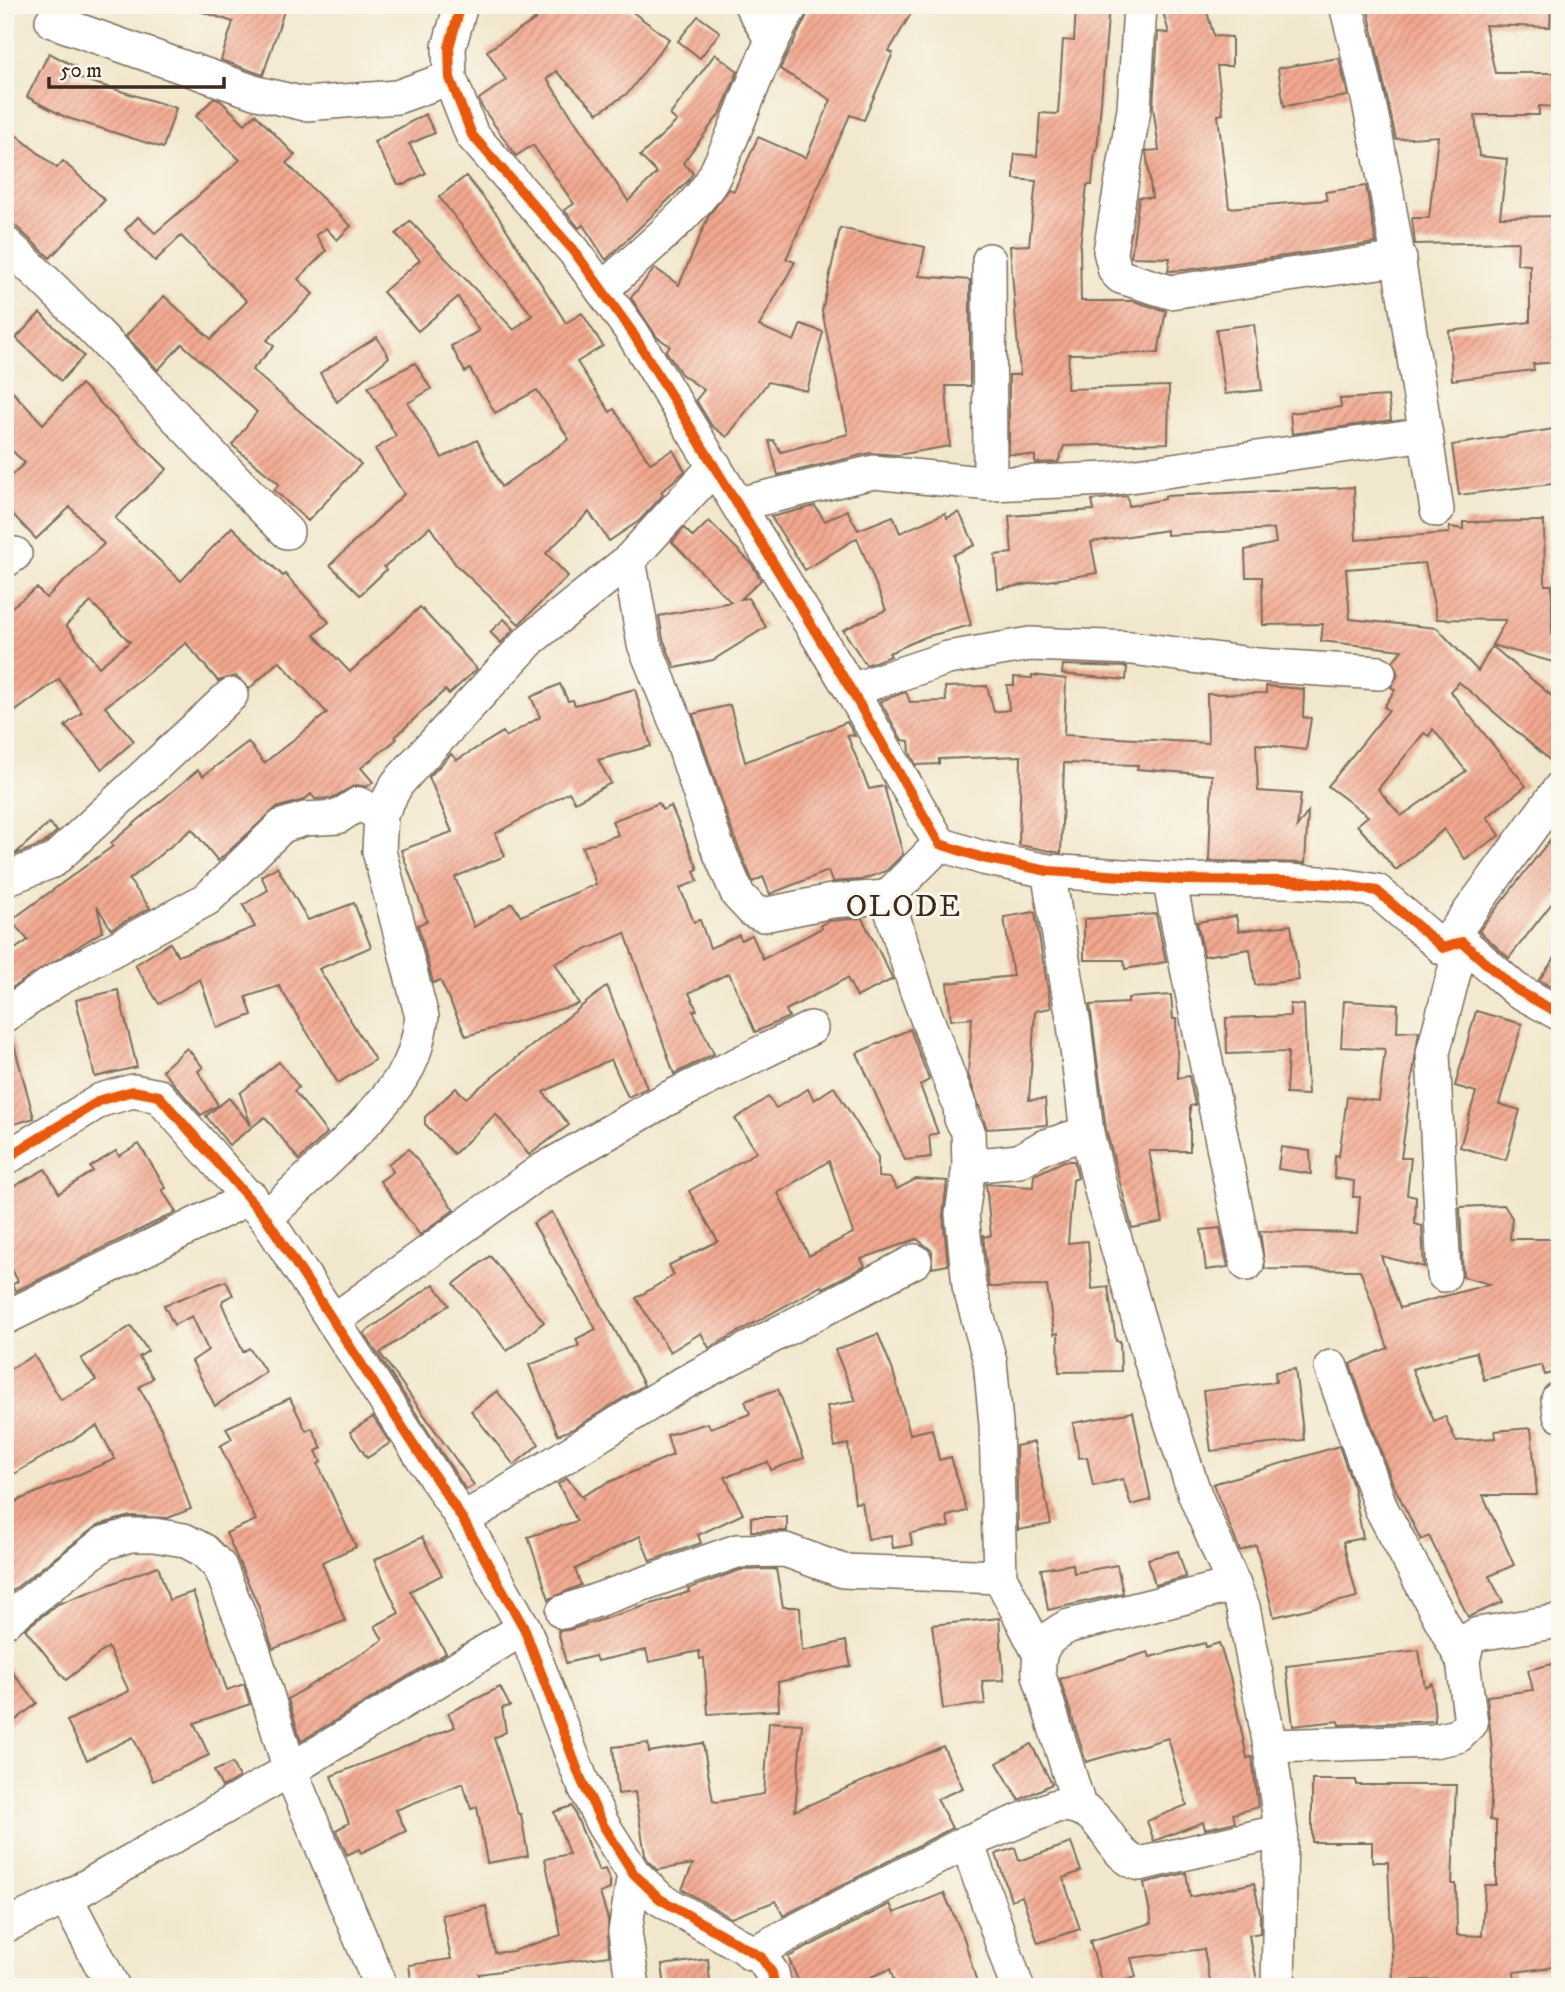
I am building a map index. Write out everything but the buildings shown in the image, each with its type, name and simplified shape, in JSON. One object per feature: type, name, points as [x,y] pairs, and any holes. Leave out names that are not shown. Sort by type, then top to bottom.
[{"type":"street","points":[[461,5],[449,47],[450,78],[472,135],[574,251],[632,332],[850,690],[940,844],[982,858],[1048,871],[1169,878],[1300,881],[1377,891],[1515,989],[1560,1014]]},
{"type":"street","points":[[751,5],[771,39]]},
{"type":"street","points":[[602,289],[671,226],[711,182],[771,39],[792,5]]},
{"type":"street","points":[[1140,5],[1134,108],[1110,251],[1115,271],[1121,277],[1170,292],[1400,259]]},
{"type":"street","points":[[1346,5],[1366,84],[1400,259],[1437,510]]},
{"type":"street","points":[[52,21],[257,93],[305,104],[397,97],[450,78]]},
{"type":"street","points":[[5,243],[59,292],[229,475],[287,532]]},
{"type":"street","points":[[989,260],[990,484]]},
{"type":"street","points":[[738,504],[874,472],[990,484],[1109,479],[1426,434]]},
{"type":"street","points":[[5,1318],[259,1207],[376,1108],[407,1068],[419,1038],[422,1017],[379,850],[381,814],[397,785],[414,765],[531,639],[629,560],[715,466]]},
{"type":"street","points":[[629,560],[644,644],[677,724],[716,844],[738,895],[753,911],[763,915],[832,901],[887,897],[940,844]]},
{"type":"street","points":[[850,690],[948,658],[1030,644],[1132,648],[1258,665],[1379,673]]},
{"type":"street","points":[[5,879],[53,861],[231,695]]},
{"type":"street","points":[[1444,1275],[1433,1053],[1452,945],[1560,788]]},
{"type":"street","points":[[5,1015],[55,981],[207,899],[282,826],[305,819],[338,817],[358,804],[381,814]]},
{"type":"street","points":[[1048,871],[1073,1024],[1087,1132],[1120,1261],[1195,1495],[1243,1607],[1270,1746],[1281,1831],[1278,1987]]},
{"type":"street","points":[[1169,878],[1247,1264]]},
{"type":"street","points":[[887,897],[916,989],[960,1107],[961,1119],[968,1131],[969,1166],[962,1214],[969,1286],[990,1361],[996,1424],[1000,1577],[1039,1653],[1039,1675],[1080,1809]]},
{"type":"street","points":[[333,1321],[539,1172],[665,1100],[811,1028]]},
{"type":"street","points":[[5,1159],[101,1100],[133,1091],[159,1096],[259,1207],[463,1520],[524,1628],[581,1779],[603,1825],[634,1874],[660,1899],[751,1954],[761,1957],[772,1973],[775,1987]]},
{"type":"street","points":[[969,1166],[1019,1161],[1043,1147],[1087,1132]]},
{"type":"street","points":[[463,1520],[678,1386],[915,1261]]},
{"type":"street","points":[[1331,1367],[1381,1508],[1463,1661]]},
{"type":"street","points":[[5,1621],[104,1543],[130,1535],[154,1535],[184,1540],[203,1550],[220,1567],[248,1638],[290,1770],[381,1987]]},
{"type":"street","points":[[563,1612],[737,1551],[785,1550],[843,1571],[1000,1577]]},
{"type":"street","points":[[1039,1653],[1051,1634],[1069,1626],[1234,1584]]},
{"type":"street","points":[[1270,1746],[1434,1741],[1458,1736],[1471,1723],[1463,1661],[1468,1640],[1478,1634],[1560,1621]]},
{"type":"street","points":[[5,1926],[66,1898],[290,1770],[524,1628]]},
{"type":"street","points":[[751,1954],[967,1842],[1056,1805],[1065,1804],[1080,1809],[1109,1832],[1119,1853],[1127,1861],[1140,1864],[1281,1831]]},
{"type":"street","points":[[967,1842],[1017,1987]]},
{"type":"street","points":[[633,1987],[625,1932],[634,1874]]},
{"type":"street","points":[[66,1898],[113,1987]]},
{"type":"cycle path","points":[[461,5],[449,47],[450,78],[472,135],[574,251],[632,332],[851,690],[940,844],[983,858],[1048,871],[1183,880],[1288,881],[1335,884],[1377,891],[1443,948],[1462,942],[1515,989],[1560,1014]]},
{"type":"cycle path","points":[[5,1159],[101,1100],[133,1091],[159,1096],[266,1218],[463,1520],[524,1628],[581,1779],[603,1825],[634,1874],[660,1899],[761,1957],[772,1973],[775,1987]]},
{"type":"district","name":"OLODE","points":[[904,907]]}]
